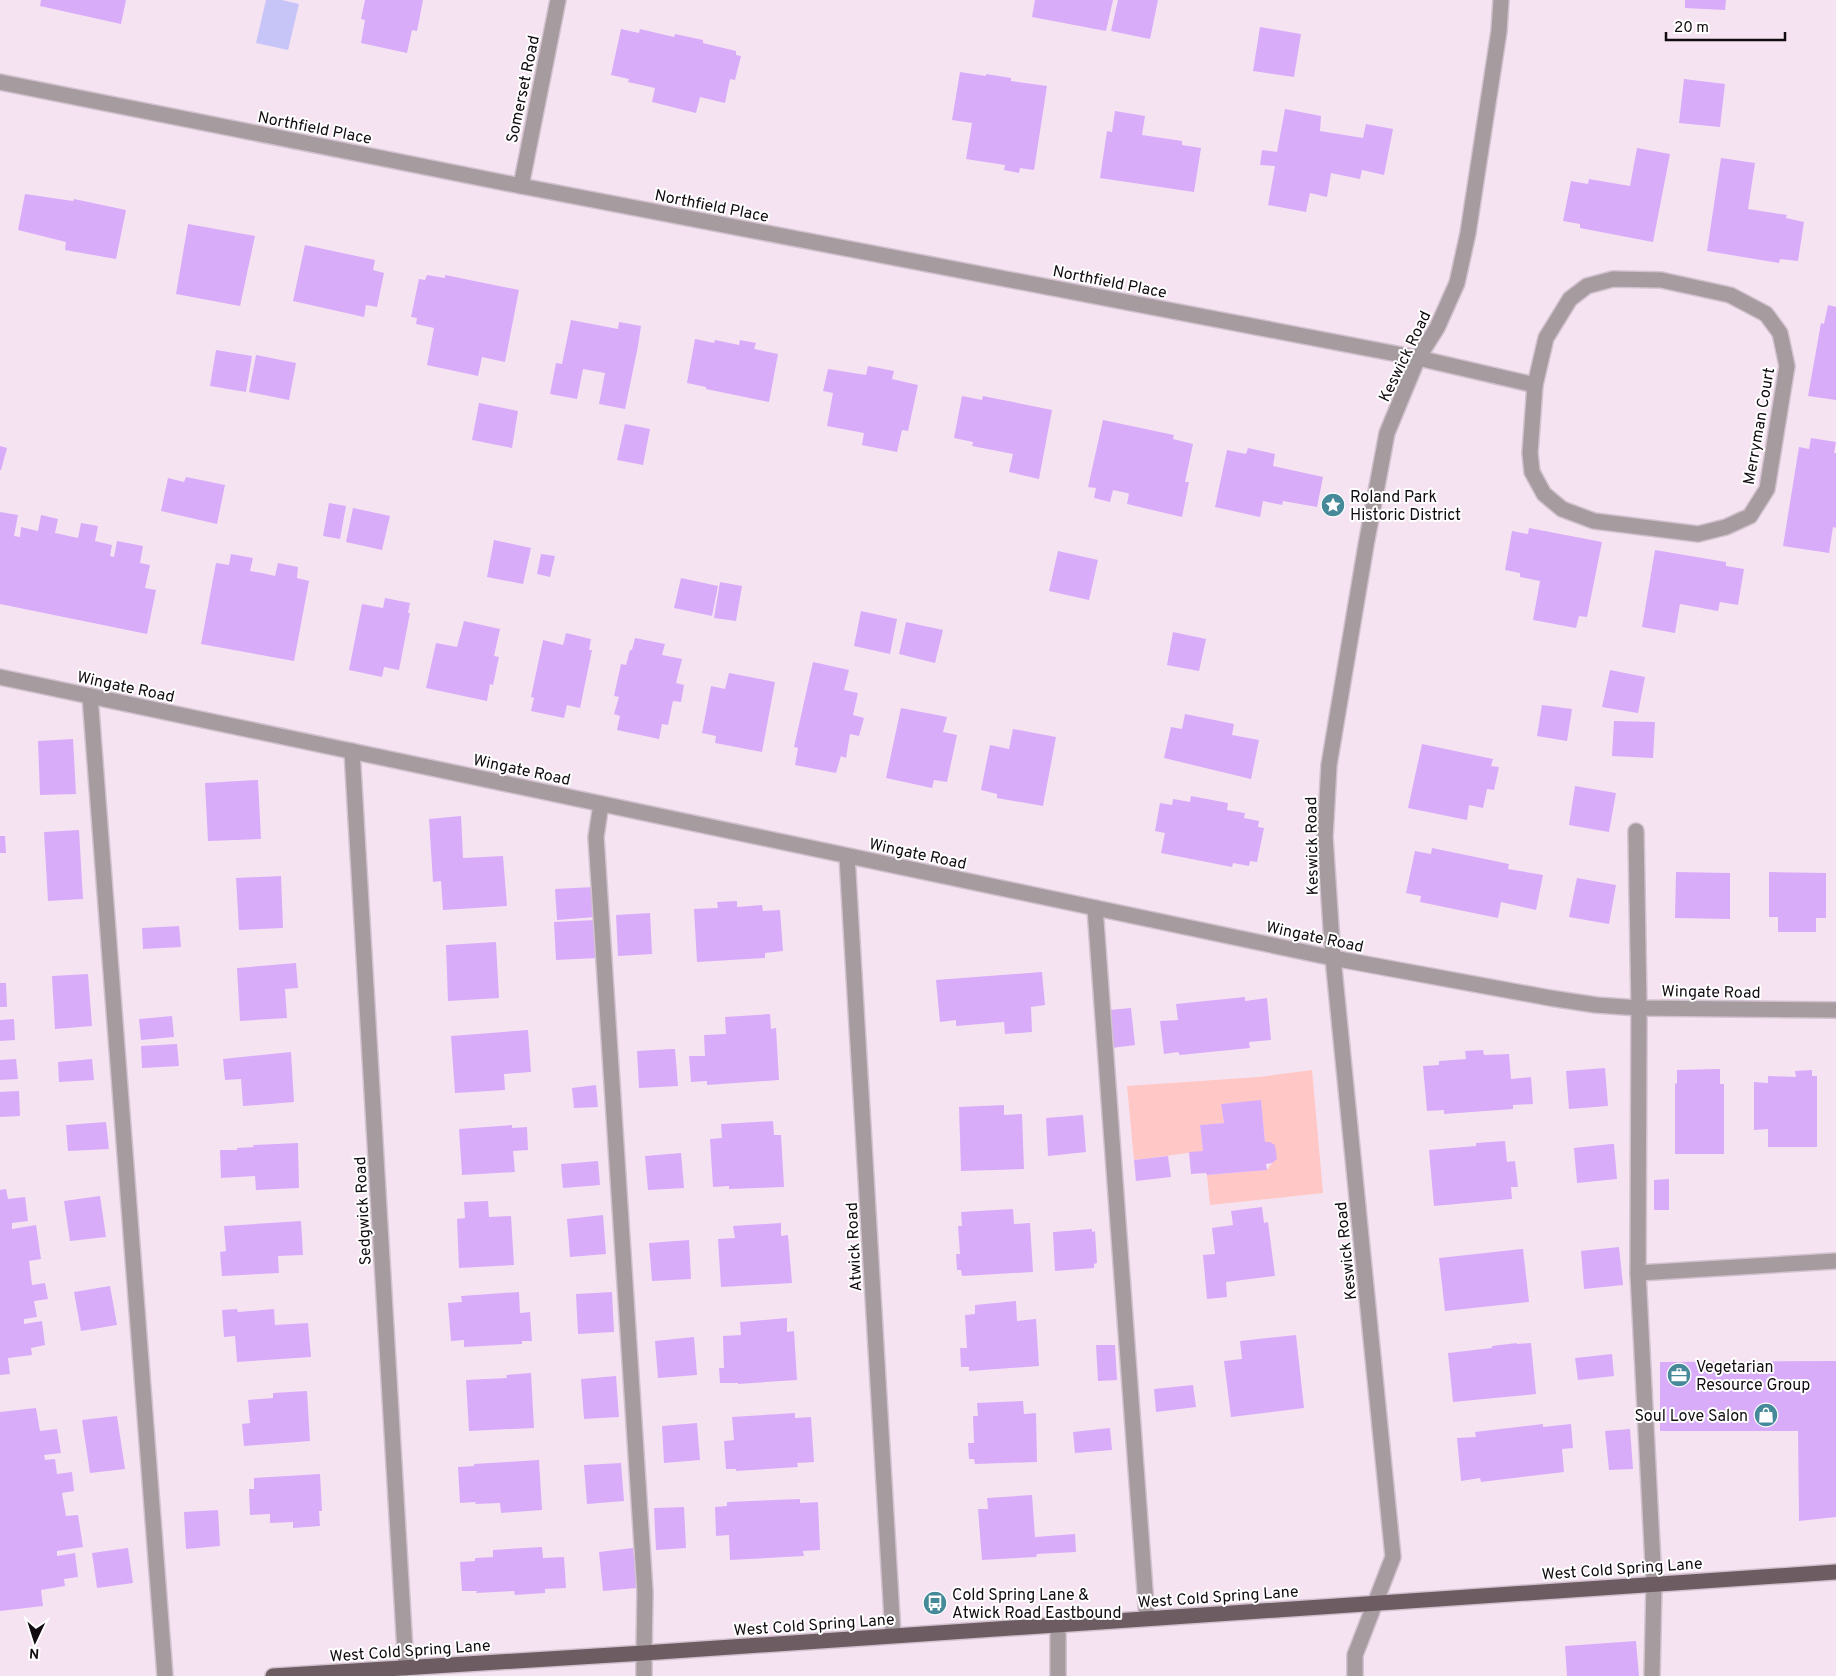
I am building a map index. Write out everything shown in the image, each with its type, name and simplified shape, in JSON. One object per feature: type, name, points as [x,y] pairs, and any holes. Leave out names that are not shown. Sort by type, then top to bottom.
[{"type":"main road","name":"West Cold Spring Lane","points":[[273,1676],[644,1653],[1836,1572]]},
{"type":"street","name":"Somerset Road","points":[[521,186],[558,0]]},
{"type":"street","name":"Keswick Road","points":[[1355,1676],[1355,1655],[1393,1557],[1333,958],[1325,837],[1329,765],[1387,433],[1418,358],[1437,328],[1457,283],[1470,223],[1501,0]]},
{"type":"street","name":"Northfield Place","points":[[0,82],[521,186],[1418,358]]},
{"type":"street","name":"Merryman Court","points":[[1613,279],[1661,280],[1730,295],[1766,314],[1780,333],[1787,366],[1767,489],[1750,516],[1726,527],[1698,534],[1594,521],[1562,508],[1544,494],[1532,472],[1530,453],[1534,385],[1546,338],[1570,299],[1587,286],[1613,279]]},
{"type":"street","points":[[1418,358],[1534,385]]},
{"type":"street","name":"Wingate Road","points":[[0,677],[1333,958],[1550,998],[1596,1005],[1639,1008],[1836,1010]]},
{"type":"street","points":[[90,696],[165,1676]]},
{"type":"street","name":"Sedgwick Road","points":[[352,751],[406,1668]]},
{"type":"street","points":[[600,804],[596,837],[646,1592],[644,1676]]},
{"type":"street","points":[[1636,831],[1639,1008],[1638,1273],[1654,1584],[1652,1676]]},
{"type":"street","name":"Atwick Road","points":[[847,856],[893,1636]]},
{"type":"street","points":[[1095,908],[1146,1618]]},
{"type":"street","points":[[1638,1273],[1836,1261]]},
{"type":"street","points":[[1058,1625],[1058,1676]]},
{"type":"shaded area","points":[[1312,1070],[1323,1193],[1210,1205],[1207,1175],[1267,1170],[1272,1163],[1265,1142],[1261,1101],[1221,1104],[1224,1123],[1200,1125],[1203,1151],[1134,1160],[1127,1086],[1259,1077]]},
{"type":"water","points":[[266,0],[282,0],[299,4],[288,50],[256,43]]},
{"type":"building","points":[[41,0],[126,0],[121,24],[40,6]]},
{"type":"building","points":[[365,0],[423,0],[417,31],[412,30],[407,53],[361,43],[365,20],[361,19]]},
{"type":"building","points":[[1035,0],[1113,0],[1106,31],[1032,17]]},
{"type":"building","points":[[1118,0],[1158,0],[1150,39],[1111,31]]},
{"type":"building","points":[[1685,0],[1726,0],[1725,10],[1685,8]]},
{"type":"building","points":[[1260,27],[1301,34],[1294,77],[1253,71]]},
{"type":"building","points":[[621,29],[639,33],[640,29],[674,37],[675,34],[703,40],[703,43],[736,51],[736,55],[741,56],[735,80],[730,79],[725,103],[700,97],[696,113],[652,102],[655,88],[628,82],[629,79],[611,75]]},
{"type":"building","points":[[960,72],[1011,78],[1011,81],[1047,86],[1034,170],[1020,168],[1019,173],[1004,170],[1005,165],[966,159],[972,123],[952,120]]},
{"type":"building","points":[[1684,79],[1725,84],[1720,127],[1679,123]]},
{"type":"building","points":[[1285,109],[1321,116],[1320,131],[1363,138],[1366,124],[1393,129],[1384,175],[1362,170],[1360,179],[1331,173],[1327,197],[1310,193],[1306,212],[1268,205],[1275,166],[1260,165],[1262,150],[1277,152]]},
{"type":"building","points":[[1115,111],[1145,116],[1142,135],[1182,141],[1182,145],[1201,148],[1194,192],[1100,178],[1107,131],[1112,132]]},
{"type":"building","points":[[1637,148],[1670,154],[1653,242],[1580,228],[1580,224],[1563,221],[1571,181],[1588,184],[1589,179],[1630,186]]},
{"type":"building","points":[[1721,158],[1755,163],[1748,209],[1787,215],[1786,218],[1804,222],[1798,261],[1780,259],[1779,263],[1707,251]]},
{"type":"building","points":[[25,194],[73,201],[74,199],[126,210],[116,259],[65,250],[66,242],[18,230]]},
{"type":"building","points":[[188,224],[255,236],[240,306],[176,294]]},
{"type":"building","points":[[305,245],[375,260],[373,270],[384,273],[377,307],[366,305],[364,317],[293,301]]},
{"type":"building","points":[[427,275],[445,278],[445,275],[519,290],[505,362],[482,357],[478,376],[427,365],[434,328],[416,324],[417,318],[411,317],[419,279],[425,280]]},
{"type":"building","points":[[1828,305],[1836,307],[1836,400],[1808,396],[1821,323],[1824,324]]},
{"type":"building","points":[[571,320],[618,329],[619,322],[641,326],[625,409],[599,404],[605,373],[583,369],[577,399],[550,394],[556,363],[562,364]]},
{"type":"building","points":[[695,339],[714,343],[715,340],[739,345],[740,340],[756,343],[754,349],[778,354],[769,402],[706,389],[706,387],[687,383]]},
{"type":"building","points":[[216,350],[252,356],[246,392],[210,386]]},
{"type":"building","points":[[256,355],[296,363],[289,400],[249,392]]},
{"type":"building","points":[[868,366],[894,371],[892,379],[918,385],[908,431],[902,430],[897,452],[862,445],[864,433],[827,426],[833,393],[823,391],[828,369],[866,375]]},
{"type":"building","points":[[962,396],[982,400],[983,396],[1052,410],[1039,479],[1009,472],[1013,454],[972,446],[973,442],[954,438]]},
{"type":"building","points":[[479,403],[518,411],[512,448],[472,440]]},
{"type":"building","points":[[1103,420],[1174,435],[1173,439],[1193,444],[1185,482],[1189,482],[1182,517],[1127,504],[1129,494],[1127,493],[1113,490],[1110,502],[1094,498],[1096,488],[1088,487]]},
{"type":"building","points":[[625,424],[650,429],[643,465],[617,460]]},
{"type":"building","points":[[1811,438],[1836,442],[1834,453],[1836,453],[1836,528],[1833,527],[1829,553],[1783,546],[1799,447],[1809,449]]},
{"type":"building","points":[[0,446],[7,448],[1,470],[0,470]]},
{"type":"building","points":[[1248,448],[1275,454],[1273,466],[1323,477],[1317,507],[1283,501],[1282,505],[1263,501],[1260,517],[1215,507],[1227,450],[1246,454]]},
{"type":"building","points":[[186,477],[225,485],[217,524],[161,511],[168,478],[184,482]]},
{"type":"building","points":[[329,503],[346,506],[340,539],[323,536]]},
{"type":"building","points":[[353,508],[390,516],[382,550],[346,542]]},
{"type":"building","points":[[0,512],[18,515],[14,536],[20,537],[21,527],[38,531],[41,515],[58,519],[55,533],[78,538],[81,523],[98,526],[95,541],[112,545],[110,556],[114,557],[117,541],[143,546],[140,563],[150,565],[145,588],[156,590],[147,634],[0,604]]},
{"type":"building","points":[[1529,528],[1602,542],[1587,617],[1579,616],[1576,628],[1533,620],[1540,581],[1520,577],[1520,573],[1505,570],[1512,531],[1528,534]]},
{"type":"building","points":[[494,540],[531,548],[523,584],[487,577]]},
{"type":"building","points":[[1655,550],[1726,562],[1726,566],[1744,569],[1738,605],[1720,602],[1718,611],[1680,604],[1675,633],[1642,627]]},
{"type":"building","points":[[1058,551],[1098,560],[1089,600],[1049,591]]},
{"type":"building","points":[[231,554],[253,558],[250,571],[275,576],[278,563],[298,567],[297,578],[309,581],[294,661],[201,644],[216,563],[229,565]]},
{"type":"building","points":[[541,554],[555,556],[550,577],[537,574]]},
{"type":"building","points":[[681,578],[718,586],[712,616],[674,608]]},
{"type":"building","points":[[720,582],[742,586],[736,621],[714,618]]},
{"type":"building","points":[[385,598],[410,603],[408,613],[410,613],[399,670],[384,667],[382,677],[349,670],[362,604],[383,608]]},
{"type":"building","points":[[861,611],[897,619],[890,654],[854,646]]},
{"type":"building","points":[[464,621],[500,629],[494,656],[499,657],[493,685],[490,684],[487,701],[426,688],[436,643],[457,647]]},
{"type":"building","points":[[906,622],[943,630],[935,663],[899,654]]},
{"type":"building","points":[[1173,632],[1206,639],[1199,671],[1167,665]]},
{"type":"building","points":[[566,633],[591,639],[589,650],[592,650],[580,708],[567,705],[564,718],[531,711],[534,698],[531,697],[543,640],[563,645]]},
{"type":"building","points":[[635,638],[665,644],[662,655],[682,659],[676,683],[684,685],[681,702],[673,701],[668,725],[662,724],[659,739],[617,730],[620,716],[614,714],[619,697],[614,696],[621,664],[626,665]]},
{"type":"building","points":[[813,662],[849,670],[844,690],[858,693],[853,715],[864,718],[859,736],[850,734],[846,758],[841,756],[836,773],[795,765],[798,748],[794,747]]},
{"type":"building","points":[[1610,670],[1645,677],[1638,713],[1602,707]]},
{"type":"building","points":[[729,673],[775,682],[762,752],[715,743],[716,736],[702,733],[711,686],[725,689]]},
{"type":"building","points":[[1542,705],[1572,709],[1567,741],[1537,736]]},
{"type":"building","points":[[901,708],[947,717],[943,732],[957,735],[947,782],[934,780],[932,788],[886,778]]},
{"type":"building","points":[[1185,714],[1234,724],[1232,735],[1259,740],[1251,779],[1164,758],[1171,727],[1182,729]]},
{"type":"building","points":[[1614,721],[1655,722],[1653,758],[1612,756]]},
{"type":"building","points":[[1013,729],[1056,737],[1043,806],[997,798],[997,794],[981,790],[990,745],[1009,749]]},
{"type":"building","points":[[73,739],[76,794],[40,795],[38,741]]},
{"type":"building","points":[[1422,744],[1493,759],[1491,766],[1499,767],[1494,790],[1487,789],[1483,808],[1469,805],[1467,820],[1408,808]]},
{"type":"building","points":[[258,780],[261,839],[208,841],[205,783]]},
{"type":"building","points":[[1575,786],[1616,793],[1609,832],[1569,825]]},
{"type":"building","points":[[1191,796],[1228,803],[1227,810],[1245,813],[1244,818],[1259,821],[1258,827],[1264,828],[1257,862],[1250,861],[1249,866],[1233,863],[1232,867],[1161,853],[1165,833],[1155,831],[1160,803],[1172,805],[1173,799],[1190,802]]},
{"type":"building","points":[[461,816],[463,858],[503,856],[507,906],[443,910],[441,881],[433,882],[429,819]]},
{"type":"building","points":[[79,830],[83,899],[48,901],[44,832]]},
{"type":"building","points":[[0,836],[5,836],[6,853],[0,853]]},
{"type":"building","points":[[1432,848],[1509,864],[1508,869],[1543,875],[1536,910],[1501,902],[1498,918],[1420,902],[1421,896],[1406,893],[1415,851],[1431,854]]},
{"type":"building","points":[[1676,872],[1730,873],[1730,919],[1675,918]]},
{"type":"building","points":[[1769,872],[1826,873],[1826,918],[1816,918],[1816,932],[1778,932],[1778,917],[1769,917]]},
{"type":"building","points":[[281,876],[283,928],[239,930],[236,878]]},
{"type":"building","points":[[1577,878],[1616,885],[1609,924],[1569,917]]},
{"type":"building","points":[[593,887],[595,917],[557,920],[555,889]]},
{"type":"building","points":[[737,901],[737,907],[762,905],[763,911],[780,910],[783,951],[765,953],[765,958],[697,962],[694,909],[718,908],[717,902]]},
{"type":"building","points":[[650,913],[652,954],[618,956],[616,915]]},
{"type":"building","points":[[595,920],[597,958],[556,960],[554,922]]},
{"type":"building","points":[[179,926],[181,947],[143,949],[142,928]]},
{"type":"building","points":[[496,942],[499,998],[448,1001],[446,945]]},
{"type":"building","points":[[296,963],[298,988],[285,989],[287,1018],[240,1021],[237,968]]},
{"type":"building","points":[[1042,972],[1045,1005],[1031,1007],[1032,1032],[1005,1034],[1004,1022],[956,1026],[956,1020],[940,1022],[936,980]]},
{"type":"building","points":[[88,974],[92,1026],[55,1029],[52,976]]},
{"type":"building","points":[[0,983],[6,983],[7,1007],[0,1007]]},
{"type":"building","points":[[1245,997],[1245,1001],[1267,998],[1271,1040],[1249,1042],[1250,1048],[1180,1055],[1178,1052],[1164,1054],[1160,1021],[1178,1020],[1176,1004]]},
{"type":"building","points":[[1131,1008],[1135,1045],[1112,1048],[1109,1010]]},
{"type":"building","points":[[770,1014],[771,1029],[776,1028],[779,1080],[707,1085],[707,1081],[691,1082],[689,1056],[705,1056],[704,1035],[726,1034],[725,1017]]},
{"type":"building","points":[[172,1016],[174,1037],[141,1040],[139,1019]]},
{"type":"building","points":[[14,1019],[15,1040],[0,1041],[0,1020]]},
{"type":"building","points":[[528,1030],[531,1072],[504,1074],[505,1090],[455,1093],[451,1036]]},
{"type":"building","points":[[177,1044],[179,1066],[142,1068],[141,1046]]},
{"type":"building","points":[[675,1049],[678,1086],[639,1088],[637,1051]]},
{"type":"building","points":[[1483,1050],[1484,1055],[1509,1054],[1511,1079],[1531,1077],[1533,1104],[1513,1105],[1513,1109],[1444,1114],[1444,1110],[1427,1111],[1423,1066],[1439,1065],[1439,1061],[1466,1059],[1465,1051]]},
{"type":"building","points":[[291,1052],[294,1102],[243,1106],[241,1079],[225,1080],[223,1059]]},
{"type":"building","points":[[16,1059],[18,1079],[0,1080],[0,1060]]},
{"type":"building","points":[[92,1059],[94,1080],[59,1082],[58,1062]]},
{"type":"building","points":[[1605,1068],[1608,1106],[1569,1109],[1566,1071]]},
{"type":"building","points":[[1720,1069],[1720,1084],[1724,1084],[1724,1154],[1675,1154],[1675,1084],[1677,1083],[1677,1070]]},
{"type":"building","points":[[1812,1070],[1812,1076],[1817,1076],[1817,1147],[1768,1147],[1768,1129],[1754,1130],[1754,1082],[1768,1083],[1768,1076],[1796,1077],[1795,1071]]},
{"type":"building","points":[[596,1085],[598,1107],[574,1108],[572,1088]]},
{"type":"building","points":[[19,1091],[20,1116],[0,1117],[0,1092]]},
{"type":"building","points":[[1261,1100],[1265,1142],[1275,1145],[1277,1159],[1272,1163],[1266,1164],[1267,1170],[1207,1175],[1206,1173],[1191,1174],[1189,1152],[1203,1151],[1200,1125],[1224,1123],[1221,1104]]},
{"type":"building","points":[[1004,1105],[1004,1115],[1022,1114],[1024,1169],[961,1171],[959,1107]]},
{"type":"building","points":[[1083,1115],[1086,1152],[1048,1156],[1046,1118]]},
{"type":"building","points":[[773,1121],[774,1135],[781,1135],[784,1187],[729,1189],[729,1186],[713,1187],[710,1139],[722,1138],[721,1124]]},
{"type":"building","points":[[106,1122],[109,1149],[68,1151],[66,1125]]},
{"type":"building","points":[[512,1125],[512,1128],[527,1127],[528,1150],[513,1151],[515,1172],[462,1175],[459,1129]]},
{"type":"building","points":[[1505,1141],[1507,1162],[1515,1161],[1518,1187],[1511,1187],[1512,1199],[1434,1206],[1429,1150],[1476,1146],[1476,1143]]},
{"type":"building","points":[[298,1143],[299,1188],[256,1190],[255,1176],[221,1178],[220,1150],[237,1150],[237,1148],[254,1147],[253,1145]]},
{"type":"building","points":[[1614,1144],[1617,1179],[1577,1183],[1574,1148]]},
{"type":"building","points":[[681,1153],[684,1188],[648,1190],[645,1156]]},
{"type":"building","points":[[1168,1156],[1171,1177],[1136,1181],[1134,1160]]},
{"type":"building","points":[[598,1161],[600,1185],[563,1188],[561,1164]]},
{"type":"building","points":[[1669,1179],[1669,1210],[1654,1210],[1654,1180]]},
{"type":"building","points":[[6,1189],[8,1199],[25,1197],[28,1221],[12,1223],[12,1229],[36,1225],[41,1259],[29,1261],[32,1285],[45,1283],[48,1299],[34,1301],[37,1317],[24,1319],[24,1324],[42,1321],[45,1345],[31,1348],[32,1355],[8,1358],[10,1374],[0,1375],[0,1190]]},
{"type":"building","points":[[100,1196],[106,1237],[70,1241],[64,1201]]},
{"type":"building","points":[[488,1201],[489,1217],[511,1216],[514,1265],[459,1268],[457,1219],[465,1218],[464,1202]]},
{"type":"building","points":[[1262,1207],[1264,1223],[1268,1222],[1275,1276],[1226,1282],[1227,1297],[1207,1299],[1203,1255],[1215,1254],[1212,1228],[1233,1225],[1231,1211]]},
{"type":"building","points":[[1013,1209],[1014,1224],[1030,1223],[1033,1272],[962,1276],[961,1270],[957,1270],[956,1254],[960,1254],[958,1226],[962,1226],[961,1212]]},
{"type":"building","points":[[603,1215],[606,1254],[570,1257],[567,1219]]},
{"type":"building","points":[[301,1221],[303,1255],[278,1256],[279,1273],[222,1276],[220,1252],[226,1251],[224,1226]]},
{"type":"building","points":[[781,1223],[781,1236],[788,1235],[792,1283],[721,1287],[718,1239],[735,1238],[733,1226]]},
{"type":"building","points":[[1092,1229],[1092,1232],[1095,1231],[1097,1263],[1094,1264],[1094,1268],[1055,1271],[1053,1232]]},
{"type":"building","points":[[689,1240],[691,1279],[652,1281],[649,1243]]},
{"type":"building","points":[[1619,1247],[1623,1285],[1584,1289],[1581,1251]]},
{"type":"building","points":[[1523,1249],[1529,1302],[1445,1311],[1439,1258]]},
{"type":"building","points":[[110,1286],[117,1325],[81,1331],[74,1292]]},
{"type":"building","points":[[519,1292],[520,1313],[530,1312],[532,1341],[522,1341],[522,1344],[464,1347],[464,1340],[451,1341],[448,1303],[462,1302],[461,1296]]},
{"type":"building","points":[[612,1292],[614,1332],[578,1334],[576,1294]]},
{"type":"building","points":[[1016,1301],[1017,1321],[1036,1319],[1039,1366],[969,1371],[969,1367],[961,1367],[960,1348],[967,1348],[965,1315],[975,1314],[975,1305]]},
{"type":"building","points":[[237,1309],[238,1312],[274,1309],[275,1325],[308,1323],[311,1357],[237,1362],[235,1336],[224,1337],[222,1310]]},
{"type":"building","points":[[787,1318],[787,1332],[794,1331],[797,1380],[738,1384],[720,1383],[719,1368],[724,1368],[723,1336],[741,1335],[740,1322]]},
{"type":"building","points":[[1296,1335],[1304,1408],[1231,1417],[1224,1361],[1242,1359],[1240,1341]]},
{"type":"building","points":[[694,1337],[697,1375],[658,1378],[655,1341]]},
{"type":"building","points":[[1517,1343],[1531,1343],[1536,1394],[1453,1402],[1448,1353]]},
{"type":"building","points":[[1096,1345],[1115,1345],[1117,1380],[1098,1381]]},
{"type":"building","points":[[1612,1354],[1614,1376],[1578,1380],[1575,1358]]},
{"type":"building","points":[[1836,1361],[1836,1517],[1799,1521],[1798,1431],[1660,1431],[1660,1362]]},
{"type":"building","points":[[531,1373],[534,1428],[469,1431],[466,1380],[507,1378],[506,1375]]},
{"type":"building","points":[[616,1376],[619,1417],[584,1419],[581,1379]]},
{"type":"building","points":[[1193,1385],[1196,1407],[1156,1412],[1154,1389]]},
{"type":"building","points":[[307,1391],[310,1441],[244,1446],[242,1424],[250,1423],[248,1400],[273,1398],[273,1393]]},
{"type":"building","points":[[1023,1401],[1024,1414],[1036,1413],[1037,1462],[975,1464],[974,1459],[969,1459],[968,1443],[974,1443],[973,1416],[978,1416],[977,1403]]},
{"type":"building","points":[[36,1408],[40,1431],[57,1429],[61,1453],[44,1455],[45,1460],[55,1459],[57,1474],[72,1472],[74,1491],[62,1493],[66,1516],[78,1515],[83,1547],[57,1551],[57,1556],[75,1553],[78,1577],[64,1579],[65,1586],[41,1590],[43,1606],[0,1611],[0,1412]]},
{"type":"building","points":[[795,1413],[795,1418],[811,1417],[814,1462],[797,1463],[798,1467],[736,1471],[736,1469],[726,1469],[724,1441],[734,1440],[732,1417]]},
{"type":"building","points":[[117,1416],[125,1469],[90,1473],[82,1420]]},
{"type":"building","points":[[697,1423],[700,1460],[664,1463],[662,1426]]},
{"type":"building","points":[[1543,1424],[1543,1427],[1571,1424],[1573,1448],[1562,1449],[1564,1472],[1481,1482],[1480,1478],[1461,1481],[1457,1438],[1476,1437],[1475,1432]]},
{"type":"building","points":[[1110,1428],[1112,1450],[1075,1453],[1073,1432]]},
{"type":"building","points":[[1630,1429],[1633,1469],[1609,1470],[1605,1431]]},
{"type":"building","points":[[539,1460],[542,1510],[501,1513],[500,1503],[460,1503],[458,1467],[474,1466],[474,1464]]},
{"type":"building","points":[[621,1463],[624,1501],[587,1504],[584,1465]]},
{"type":"building","points":[[320,1474],[322,1511],[319,1511],[320,1526],[293,1528],[293,1522],[270,1523],[270,1514],[250,1515],[249,1489],[254,1489],[254,1478]]},
{"type":"building","points":[[1032,1495],[1035,1537],[1075,1534],[1076,1552],[1037,1554],[1036,1557],[982,1560],[978,1509],[988,1509],[987,1498]]},
{"type":"building","points":[[800,1499],[800,1503],[818,1502],[820,1550],[803,1551],[804,1556],[730,1560],[729,1535],[716,1536],[715,1507],[727,1506],[727,1502]]},
{"type":"building","points":[[684,1507],[686,1548],[656,1550],[654,1508]]},
{"type":"building","points":[[218,1510],[220,1546],[186,1549],[184,1512]]},
{"type":"building","points":[[542,1547],[543,1558],[564,1557],[566,1588],[545,1589],[545,1593],[515,1595],[514,1591],[476,1593],[477,1591],[462,1591],[460,1562],[475,1561],[475,1558],[493,1557],[493,1550]]},
{"type":"building","points":[[128,1548],[133,1583],[97,1588],[92,1553]]},
{"type":"building","points":[[633,1548],[637,1588],[603,1591],[599,1552]]},
{"type":"building","points":[[1636,1641],[1639,1676],[1567,1676],[1565,1646]]},
{"type":"place","name":"Roland Park Historic District","points":[[1333,505]]},
{"type":"place","name":"Vegetarian Resource Group","points":[[1679,1375]]},
{"type":"place","name":"Soul Love Salon","points":[[1766,1415]]},
{"type":"place","name":"Cold Spring Lane & Atwick Road Eastbound","points":[[935,1603]]}]
